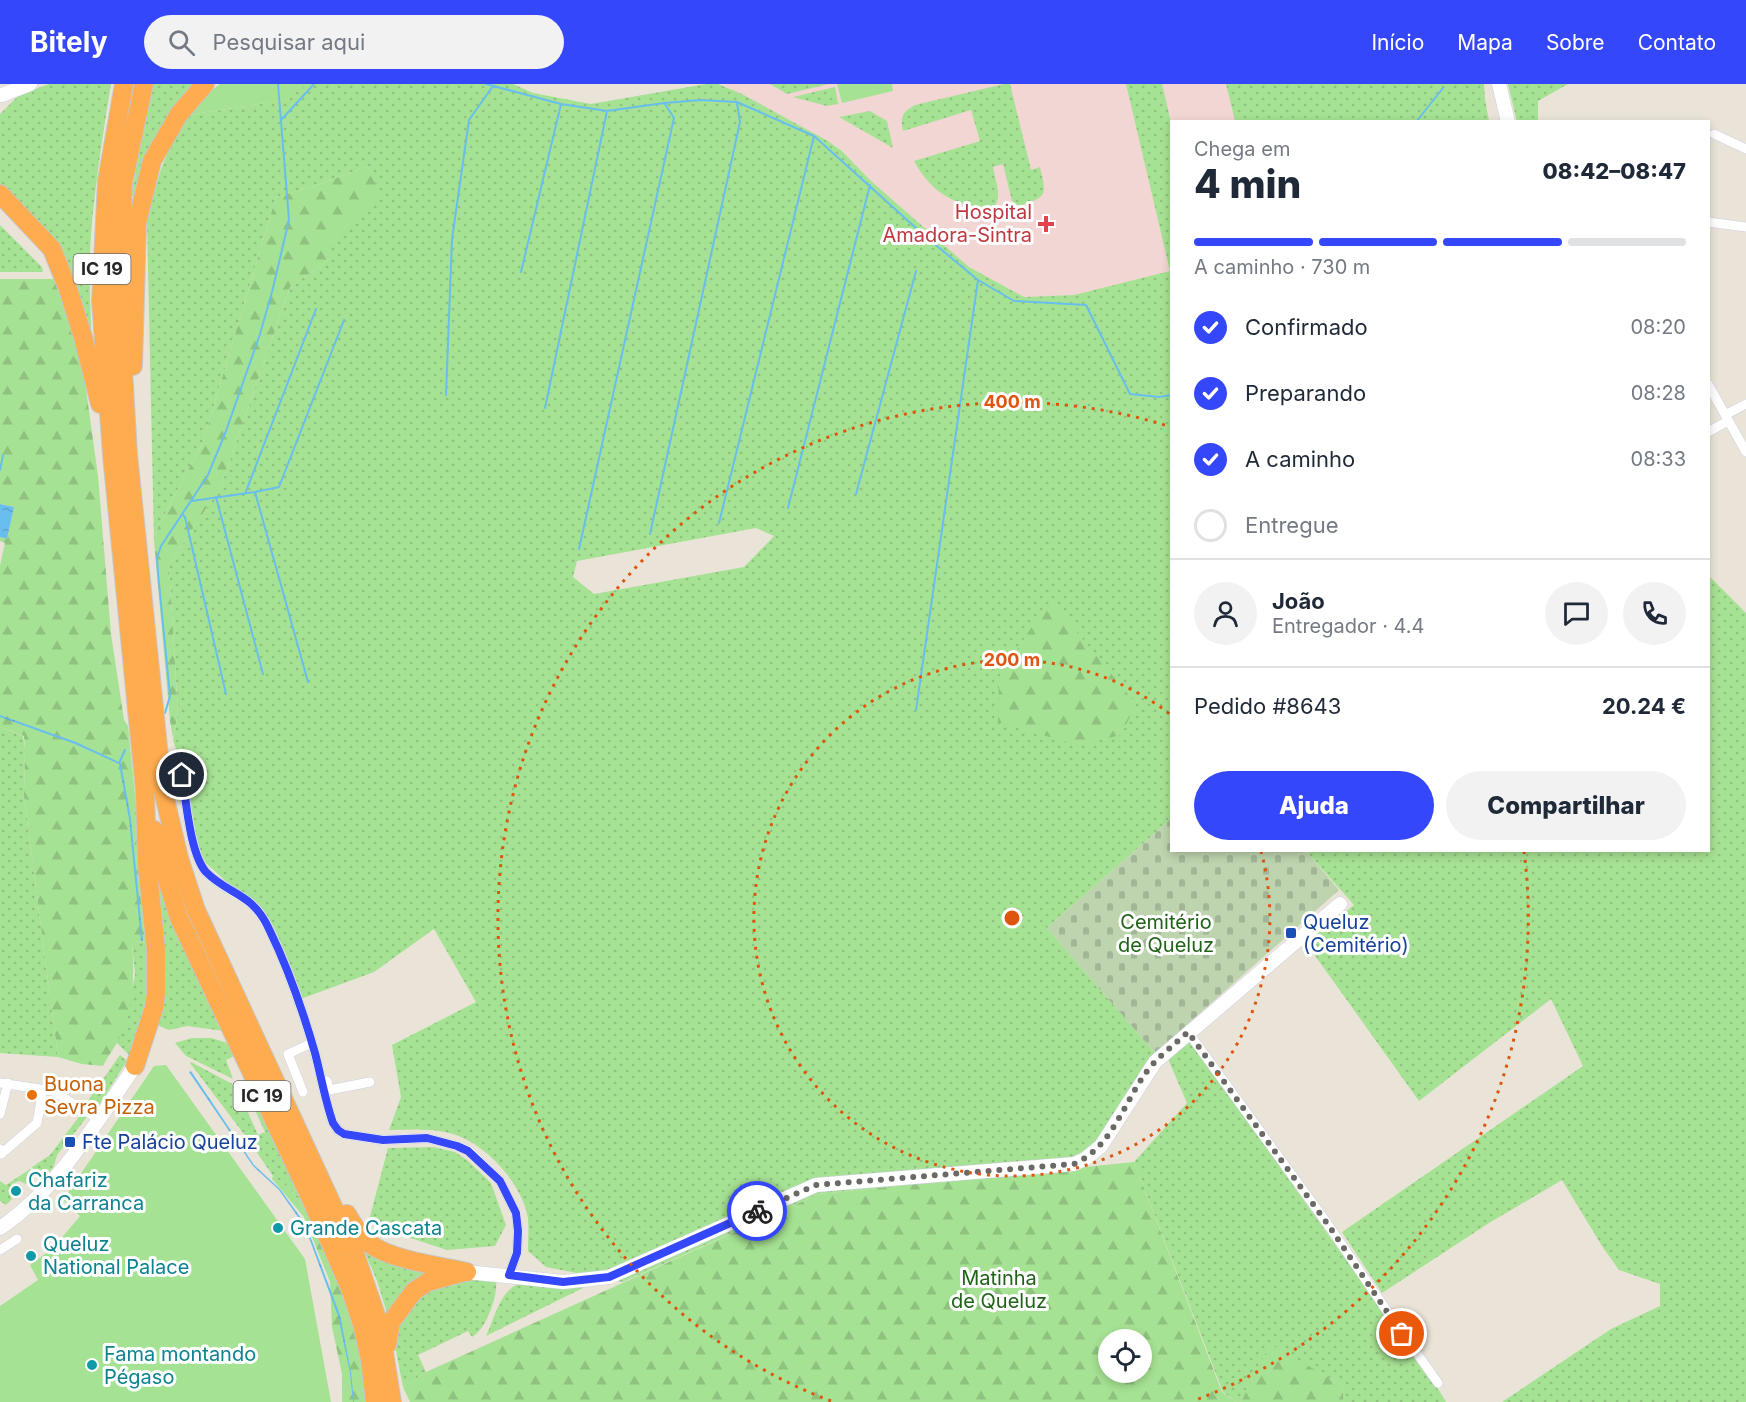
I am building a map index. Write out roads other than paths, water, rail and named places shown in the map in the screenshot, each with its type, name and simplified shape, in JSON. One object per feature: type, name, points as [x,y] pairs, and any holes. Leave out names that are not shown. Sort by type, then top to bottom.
[{"type":"highway","name":"IC 19","points":[[124,84],[107,181],[100,301],[162,786],[179,858],[196,910],[355,1254],[380,1327],[392,1402]]},
{"type":"highway","name":"IC 19","points":[[144,84],[123,183],[119,301],[120,455],[146,791],[162,863],[179,918],[311,1199],[350,1288],[370,1359],[375,1402]]},
{"type":"highway","points":[[120,455],[137,223],[152,161],[179,114],[205,84]]},
{"type":"highway","points":[[0,194],[52,249],[68,288],[120,455]]},
{"type":"highway","points":[[135,1066],[146,1036],[156,993],[156,950],[147,864],[146,791]]},
{"type":"highway","points":[[302,1143],[357,1231],[369,1244],[394,1255],[467,1272]]},
{"type":"highway","points":[[386,1356],[391,1322],[414,1291],[428,1281],[467,1272]]},
{"type":"street","points":[[1,94],[30,84]]},
{"type":"street","points":[[1499,84],[1508,120]]},
{"type":"street","points":[[1714,134],[1746,149]]},
{"type":"street","points":[[1710,222],[1746,227]]},
{"type":"street","points":[[1710,388],[1746,452]]},
{"type":"street","points":[[1710,430],[1746,404]]},
{"type":"street","points":[[182,775],[189,824],[197,855],[205,870],[251,902],[260,912],[288,975],[312,1043],[327,1105],[338,1130],[344,1134],[383,1140],[427,1138],[468,1151],[500,1181],[516,1213],[517,1253],[509,1275]]},
{"type":"street","points":[[467,1272],[563,1282],[609,1277],[816,1185],[1074,1164],[1085,1159],[1101,1146],[1144,1075],[1155,1062],[1340,904]]},
{"type":"street","points":[[1188,1032],[1329,1226],[1438,1383]]},
{"type":"street","points":[[303,1092],[288,1054],[312,1043]]},
{"type":"street","points":[[324,1064],[329,1090],[370,1082]]},
{"type":"street","points":[[2,1222],[27,1208],[61,1172],[135,1066]]},
{"type":"street","points":[[0,1114],[4,1083],[53,1091],[98,1119]]},
{"type":"street","points":[[0,1154],[37,1123],[43,1089]]},
{"type":"street","points":[[0,1250],[17,1239]]},
{"type":"water","points":[[0,504],[14,507],[7,539],[0,537]]},
{"type":"water","points":[[0,715],[76,742],[121,763],[131,819],[143,941],[141,941],[129,819],[119,764],[75,744],[0,717]]},
{"type":"water","points":[[191,1071],[254,1165],[280,1189],[306,1225],[340,1315],[351,1372],[354,1402],[338,1316],[305,1227],[279,1190],[253,1166],[189,1072]]},
{"type":"waterway","points":[[165,713],[170,696],[157,558],[161,546],[208,475],[260,334],[272,292],[289,220],[278,84]]},
{"type":"waterway","points":[[282,119],[314,84]]},
{"type":"waterway","points":[[486,84],[561,104],[607,111],[701,100],[737,102],[814,136],[926,237],[978,280],[1014,301],[1086,305],[1130,394],[1159,397],[1170,395]]},
{"type":"waterway","points":[[446,395],[452,239],[469,120],[493,86]]},
{"type":"waterway","points":[[1418,120],[1443,88]]},
{"type":"waterway","points":[[650,534],[740,122],[737,103]]},
{"type":"waterway","points":[[521,272],[561,104]]},
{"type":"waterway","points":[[579,549],[674,118],[665,104]]},
{"type":"waterway","points":[[545,408],[607,111]]},
{"type":"waterway","points":[[719,523],[814,136]]},
{"type":"waterway","points":[[788,508],[870,185]]},
{"type":"waterway","points":[[856,494],[916,271]]},
{"type":"waterway","points":[[916,710],[978,280]]},
{"type":"waterway","points":[[245,494],[316,309]]},
{"type":"waterway","points":[[255,492],[279,487],[344,320]]},
{"type":"waterway","points":[[0,470],[3,455]]},
{"type":"waterway","points":[[192,501],[255,492],[308,682]]},
{"type":"waterway","points":[[216,497],[263,674]]},
{"type":"waterway","points":[[182,514],[185,517],[226,694]]},
{"type":"waterway","points":[[119,763],[125,750]]},
{"type":"place","name":"Hospital Amadora-Sintra","points":[[1046,224]]},
{"type":"place","name":"Queluz (Cemitério)","points":[[1291,933]]},
{"type":"place","name":"Buona Sevra Pizza","points":[[32,1095]]},
{"type":"place","name":"Fte Palácio Queluz","points":[[70,1142]]},
{"type":"place","name":"Chafariz da Carranca","points":[[16,1191]]},
{"type":"place","name":"Grande Cascata","points":[[278,1228]]},
{"type":"place","name":"Queluz National Palace","points":[[31,1256]]},
{"type":"place","name":"Fama montando Pégaso","points":[[92,1365]]},
{"type":"park label","name":"Cemitério de Queluz","points":[[1166,934]]},
{"type":"park label","name":"Matinha de Queluz","points":[[999,1290]]}]
